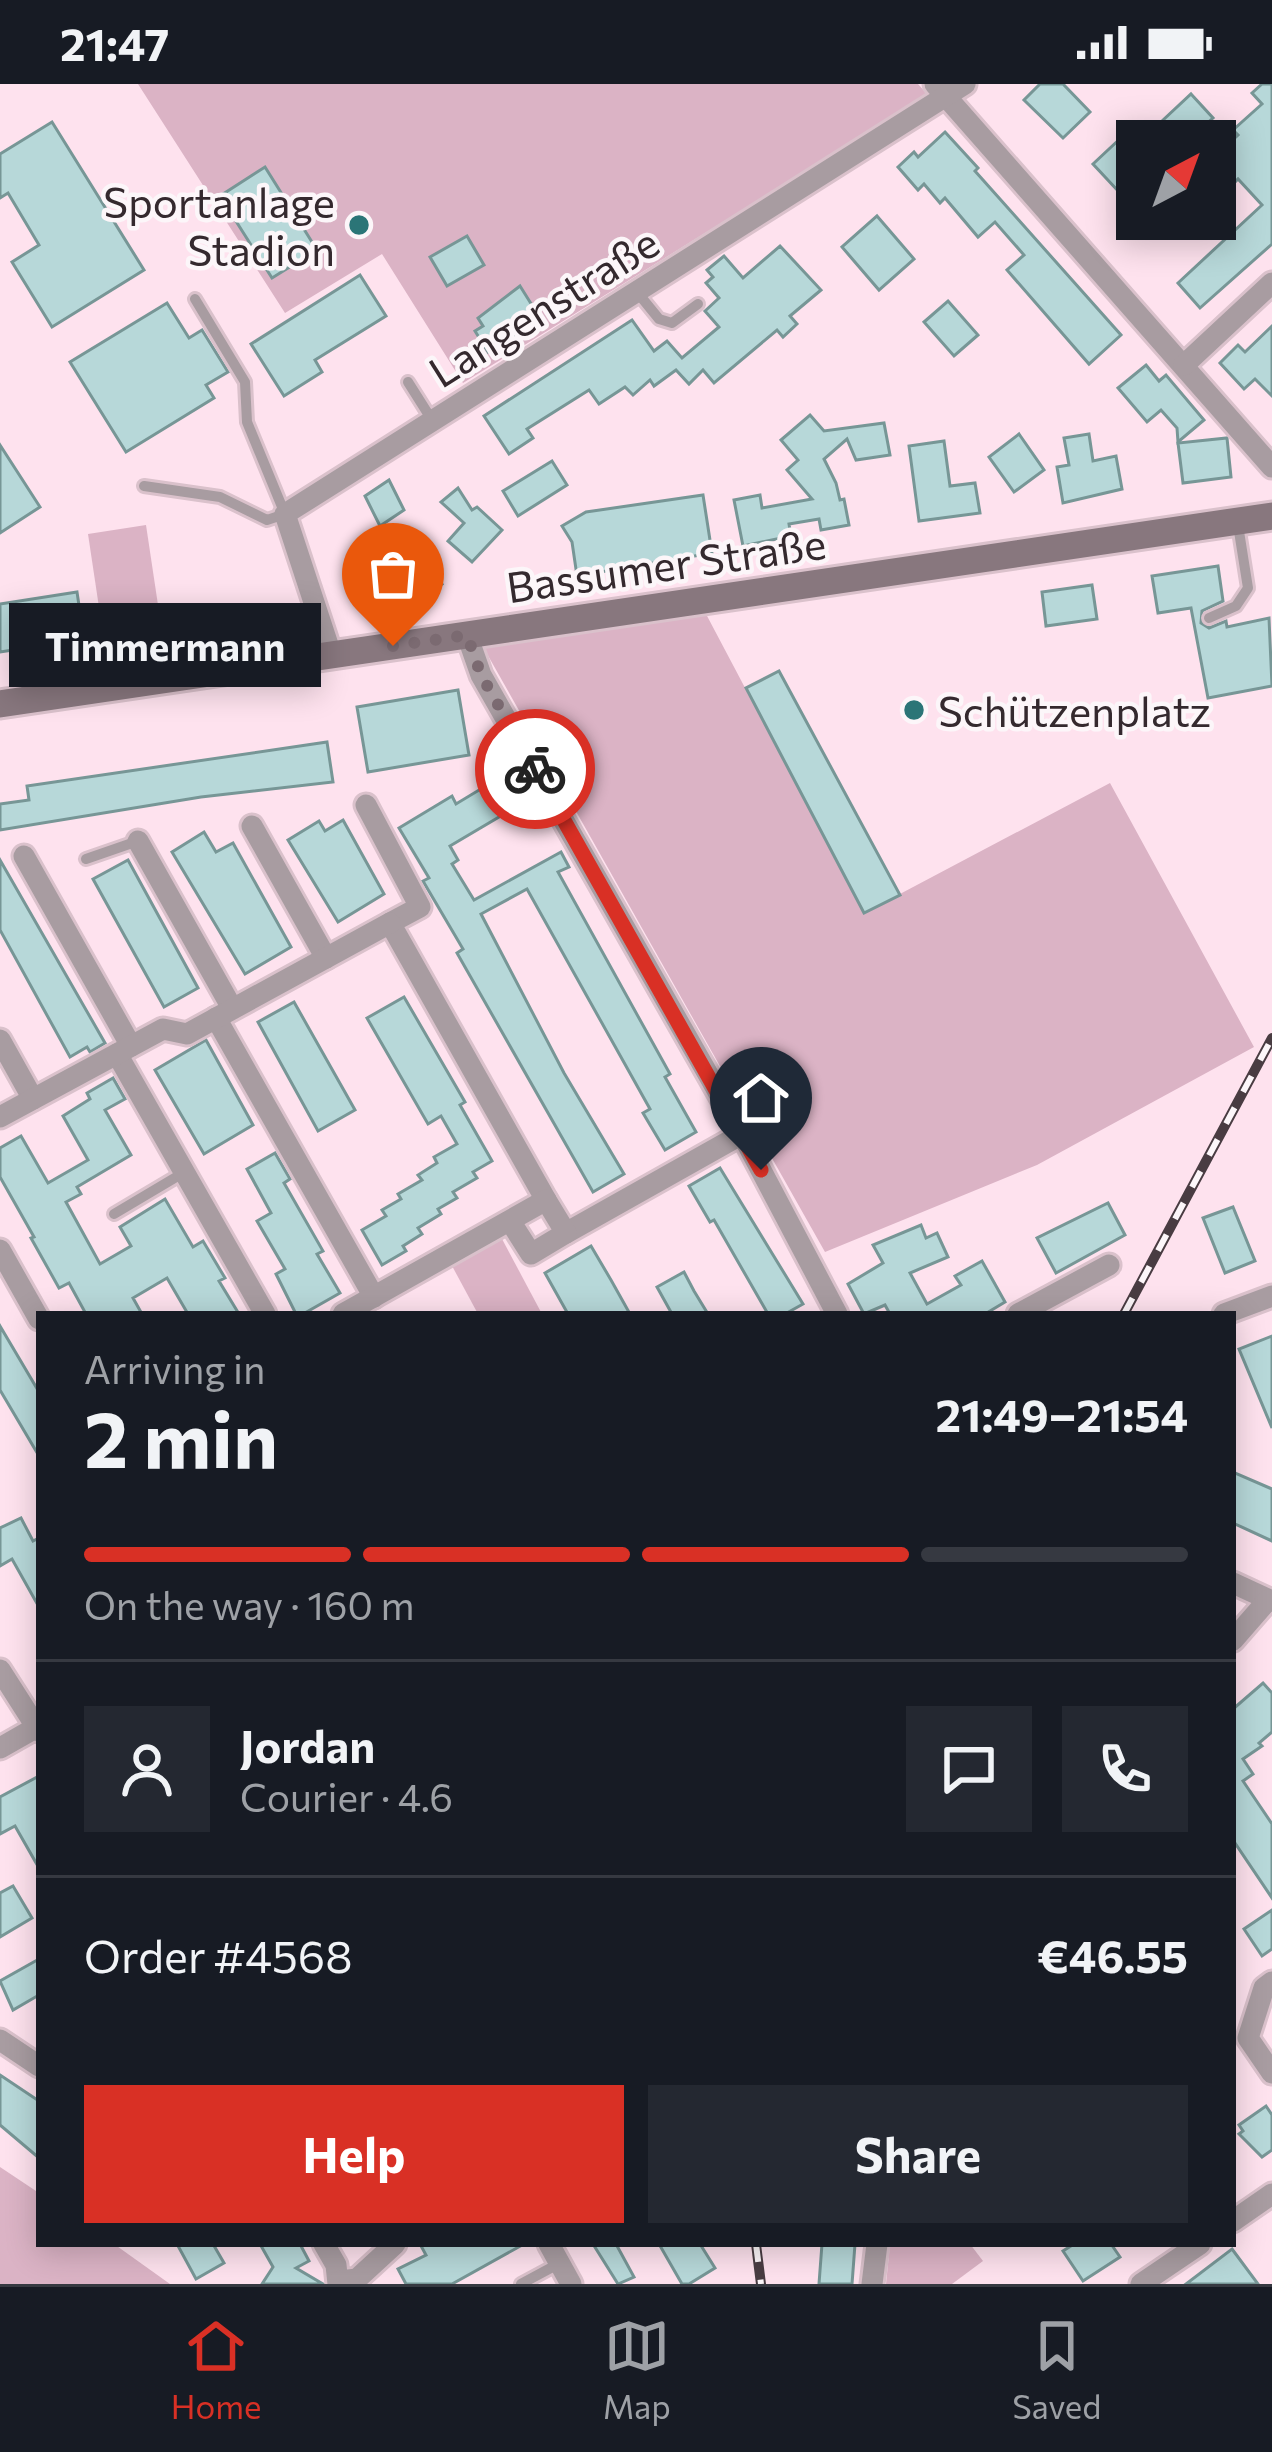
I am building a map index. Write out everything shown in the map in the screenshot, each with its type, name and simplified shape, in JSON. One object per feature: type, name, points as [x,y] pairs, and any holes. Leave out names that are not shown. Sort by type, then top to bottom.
[{"type":"street","name":"Langenstraße","points":[[285,514],[949,88]]},
{"type":"street","points":[[949,88],[1272,467]]},
{"type":"street","points":[[1184,365],[1272,283]]},
{"type":"street","points":[[285,514],[331,654]]},
{"type":"street","name":"Bassumer Straße","points":[[0,704],[1272,516]]},
{"type":"street","points":[[467,635],[481,675],[742,1134],[835,1311]]},
{"type":"street","points":[[0,1118],[163,1029],[187,1034],[420,907],[366,805]]},
{"type":"street","points":[[252,826],[326,958]]},
{"type":"street","points":[[138,841],[374,1297]]},
{"type":"street","points":[[24,856],[263,1311]]},
{"type":"street","points":[[390,923],[566,1233]]},
{"type":"street","points":[[0,1040],[33,1099]]},
{"type":"street","points":[[510,1220],[531,1254],[742,1134]]},
{"type":"street","points":[[348,1311],[546,1200]]},
{"type":"street","points":[[0,1250],[36,1314]]},
{"type":"street","points":[[1023,1311],[1109,1264]]},
{"type":"street","points":[[1232,1311],[1272,1296]]},
{"type":"street","points":[[1236,1584],[1270,1600],[1236,1637]]},
{"type":"street","points":[[0,1670],[36,1726]]},
{"type":"street","points":[[0,1748],[36,1730]]},
{"type":"street","points":[[1272,1982],[1264,1988],[1248,2038],[1272,2073]]},
{"type":"street","points":[[0,2040],[36,2064]]},
{"type":"street","points":[[1236,2219],[1272,2194]]},
{"type":"street","points":[[326,2247],[339,2282],[357,2279],[392,2247]]},
{"type":"street","points":[[872,2284],[877,2247]]},
{"type":"street","points":[[1155,2247],[1168,2266]]},
{"type":"street","points":[[1141,2284],[1196,2247]]},
{"type":"street","points":[[555,2254],[571,2284]]},
{"type":"lane","points":[[637,292],[658,319],[672,323],[698,304]]},
{"type":"lane","points":[[144,486],[220,497],[267,520],[285,514],[247,422],[245,382],[195,298]]},
{"type":"lane","points":[[408,382],[433,422]]},
{"type":"lane","points":[[1208,618],[1228,613],[1248,588],[1238,522]]},
{"type":"lane","points":[[86,859],[138,841]]},
{"type":"lane","points":[[114,1214],[186,1171]]},
{"type":"lane","points":[[521,2284],[555,2254]]},
{"type":"shaded area","points":[[138,84],[918,84],[928,95],[463,383],[382,254],[285,313]]},
{"type":"shaded area","points":[[146,525],[158,605],[100,614],[88,534]]},
{"type":"shaded area","points":[[706,614],[864,913],[1110,783],[1254,1047],[1037,1165],[825,1252],[482,645]]},
{"type":"shaded area","points":[[501,1237],[540,1311],[476,1311],[451,1264]]},
{"type":"shaded area","points":[[0,2167],[36,2191],[36,2247],[118,2247],[170,2284],[0,2284]]},
{"type":"shaded area","points":[[890,2247],[972,2247],[983,2261],[952,2284],[886,2284]]},
{"type":"building","points":[[1040,84],[1063,84],[1090,112],[1063,138],[1024,100]]},
{"type":"building","points":[[1262,84],[1272,84],[1272,244],[1200,308],[1178,283],[1224,240],[1236,240],[1236,229],[1262,205],[1236,181],[1236,127],[1262,104],[1252,93]]},
{"type":"building","points":[[1191,94],[1213,118],[1211,120],[1163,120]]},
{"type":"building","points":[[52,122],[144,270],[52,327],[12,262],[39,245],[8,193],[0,198],[0,154]]},
{"type":"building","points":[[945,132],[1121,335],[1089,364],[1007,270],[1024,255],[995,222],[978,237],[945,198],[940,203],[924,184],[918,190],[898,167],[914,152],[918,157]]},
{"type":"building","points":[[1116,142],[1116,189],[1093,164]]},
{"type":"building","points":[[265,167],[317,250],[272,278],[220,196]]},
{"type":"building","points":[[877,216],[914,259],[879,290],[842,247]]},
{"type":"building","points":[[467,236],[484,265],[447,286],[430,257]]},
{"type":"building","points":[[780,246],[821,290],[790,316],[797,324],[783,337],[777,330],[714,383],[703,370],[689,384],[676,370],[654,386],[650,380],[633,395],[625,387],[599,404],[589,390],[527,429],[533,438],[509,454],[484,416],[632,320],[654,351],[667,341],[682,358],[719,327],[705,311],[719,298],[706,283],[713,277],[707,270],[724,256],[743,278]]},
{"type":"building","points":[[360,275],[386,316],[315,360],[322,372],[284,396],[251,344]]},
{"type":"building","points":[[520,286],[540,318],[488,352],[475,331],[483,326],[478,318]]},
{"type":"building","points":[[948,301],[978,335],[954,356],[924,322]]},
{"type":"building","points":[[167,303],[189,338],[202,330],[228,372],[206,385],[214,398],[126,452],[70,362]]},
{"type":"building","points":[[1272,326],[1272,396],[1255,379],[1244,389],[1220,363],[1238,345],[1245,352]]},
{"type":"building","points":[[1146,365],[1159,381],[1166,375],[1204,420],[1178,442],[1177,428],[1161,410],[1147,422],[1118,388]]},
{"type":"building","points":[[810,415],[824,431],[884,423],[890,455],[856,460],[847,439],[824,459],[840,500],[844,499],[849,525],[821,530],[819,519],[789,524],[791,536],[743,546],[734,500],[760,495],[762,508],[812,499],[787,470],[798,460],[781,440]]},
{"type":"building","points":[[1019,434],[1044,470],[1014,492],[989,457]]},
{"type":"building","points":[[1089,434],[1093,461],[1116,456],[1122,489],[1063,503],[1057,467],[1069,465],[1064,438]]},
{"type":"building","points":[[1227,438],[1231,477],[1183,483],[1178,443]]},
{"type":"building","points":[[944,441],[950,486],[975,483],[980,513],[919,521],[909,446]]},
{"type":"building","points":[[0,445],[40,507],[0,533]]},
{"type":"building","points":[[552,461],[567,485],[518,516],[503,491]]},
{"type":"building","points":[[389,480],[404,510],[380,526],[365,496]]},
{"type":"building","points":[[458,488],[472,510],[477,507],[502,530],[472,562],[448,541],[464,523],[441,502]]},
{"type":"building","points":[[703,495],[712,553],[577,576],[572,542],[562,526],[586,512]]},
{"type":"building","points":[[420,540],[442,584],[416,597],[394,553]]},
{"type":"building","points":[[1218,566],[1223,601],[1202,611],[1201,623],[1209,628],[1226,621],[1227,627],[1269,618],[1272,686],[1208,698],[1191,608],[1158,613],[1152,576]]},
{"type":"building","points":[[1092,585],[1097,619],[1046,626],[1042,592]]},
{"type":"building","points":[[77,592],[84,639],[0,652],[0,604]]},
{"type":"building","points":[[779,671],[900,895],[864,913],[746,688]]},
{"type":"building","points":[[458,690],[469,755],[368,772],[357,707]]},
{"type":"building","points":[[327,742],[333,782],[201,797],[0,830],[0,804],[29,800],[27,786]]},
{"type":"building","points":[[499,778],[516,807],[450,846],[458,860],[452,864],[474,900],[561,852],[569,867],[558,872],[670,1074],[665,1077],[696,1132],[665,1150],[643,1113],[650,1109],[527,889],[481,914],[564,1073],[624,1174],[593,1192],[457,953],[463,949],[399,828],[452,796],[456,804]]},
{"type":"building","points":[[343,820],[384,894],[338,922],[288,840],[319,821],[325,831]]},
{"type":"building","points":[[204,832],[216,852],[233,843],[291,947],[245,974],[172,852]]},
{"type":"building","points":[[0,860],[105,1043],[90,1052],[87,1047],[70,1057],[0,930]]},
{"type":"building","points":[[128,860],[198,988],[164,1007],[93,879]]},
{"type":"building","points":[[404,997],[465,1102],[460,1105],[492,1161],[473,1172],[477,1178],[453,1192],[457,1198],[438,1209],[441,1214],[418,1228],[422,1234],[403,1246],[406,1251],[382,1265],[362,1230],[386,1216],[382,1210],[401,1199],[398,1194],[422,1180],[418,1175],[437,1163],[434,1157],[457,1144],[441,1116],[428,1124],[367,1018]]},
{"type":"building","points":[[294,1002],[355,1110],[318,1131],[258,1022]]},
{"type":"building","points":[[206,1040],[253,1125],[204,1154],[155,1070]]},
{"type":"building","points":[[113,1078],[125,1099],[105,1110],[131,1155],[77,1187],[81,1194],[66,1202],[100,1264],[131,1246],[120,1227],[165,1199],[193,1247],[203,1241],[237,1311],[186,1311],[167,1278],[133,1298],[140,1311],[84,1311],[69,1283],[59,1288],[0,1177],[0,1148],[21,1136],[48,1183],[88,1160],[63,1116],[90,1099],[87,1093]]},
{"type":"building","points":[[275,1153],[290,1179],[284,1183],[323,1251],[317,1254],[340,1293],[308,1311],[294,1311],[276,1274],[285,1269],[257,1221],[271,1213],[247,1169]]},
{"type":"building","points":[[720,1168],[803,1304],[790,1311],[766,1311],[689,1186]]},
{"type":"building","points":[[1108,1203],[1125,1235],[1056,1273],[1037,1238]]},
{"type":"building","points":[[1233,1207],[1255,1261],[1225,1273],[1203,1218]]},
{"type":"building","points":[[921,1225],[926,1238],[937,1233],[948,1257],[910,1273],[927,1304],[961,1285],[955,1276],[982,1261],[1005,1302],[990,1311],[888,1311],[885,1305],[862,1311],[848,1284],[883,1263],[873,1245]]},
{"type":"building","points":[[591,1246],[628,1311],[566,1311],[545,1273]]},
{"type":"building","points":[[684,1272],[706,1311],[670,1311],[657,1287]]},
{"type":"building","points":[[0,1326],[36,1387],[36,1451],[0,1390]]},
{"type":"building","points":[[1272,1336],[1272,1428],[1239,1349]]},
{"type":"building","points":[[1236,1473],[1272,1489],[1272,1541],[1236,1524]]},
{"type":"building","points":[[21,1518],[36,1540],[36,1602],[12,1559],[0,1566],[0,1528]]},
{"type":"building","points":[[1263,1683],[1272,1693],[1272,1732],[1243,1759],[1253,1774],[1243,1781],[1272,1824],[1272,1898],[1236,1844],[1236,1706]]},
{"type":"building","points":[[36,1778],[36,1863],[15,1826],[0,1834],[0,1797]]},
{"type":"building","points":[[13,1886],[32,1918],[0,1937],[0,1893]]},
{"type":"building","points":[[1272,1910],[1272,1949],[1262,1956],[1244,1929]]},
{"type":"building","points":[[36,1961],[36,1997],[13,2010],[0,1981]]},
{"type":"building","points":[[0,2075],[36,2099],[36,2155],[0,2125]]},
{"type":"building","points":[[1266,2106],[1272,2115],[1272,2150],[1262,2157],[1239,2134],[1243,2131],[1239,2125]]},
{"type":"building","points":[[179,2247],[215,2247],[224,2263],[196,2279]]},
{"type":"building","points":[[262,2247],[302,2247],[309,2261],[296,2268],[323,2284],[262,2284],[273,2267]]},
{"type":"building","points":[[422,2247],[519,2247],[452,2284],[406,2284],[398,2269],[426,2255]]},
{"type":"building","points":[[595,2247],[618,2247],[634,2277],[618,2284]]},
{"type":"building","points":[[661,2247],[702,2247],[715,2268],[682,2284]]},
{"type":"building","points":[[822,2247],[855,2247],[852,2284],[819,2284]]},
{"type":"building","points":[[1113,2247],[1120,2257],[1083,2281],[1063,2251]]},
{"type":"building","points":[[1232,2249],[1258,2284],[1186,2284]]},
{"type":"railway","points":[[1126,1311],[1272,1038]]},
{"type":"railway","points":[[756,2247],[761,2284]]},
{"type":"way so far","points":[[393,646],[467,635],[481,675],[535,769]]},
{"type":"place","name":"Sportanlage Stadion","points":[[359,225]]},
{"type":"place","name":"Timmermann","points":[[393,646]]},
{"type":"place","name":"Schützenplatz","points":[[914,710]]},
{"type":"route","points":[[535,769],[761,1170]]}]
